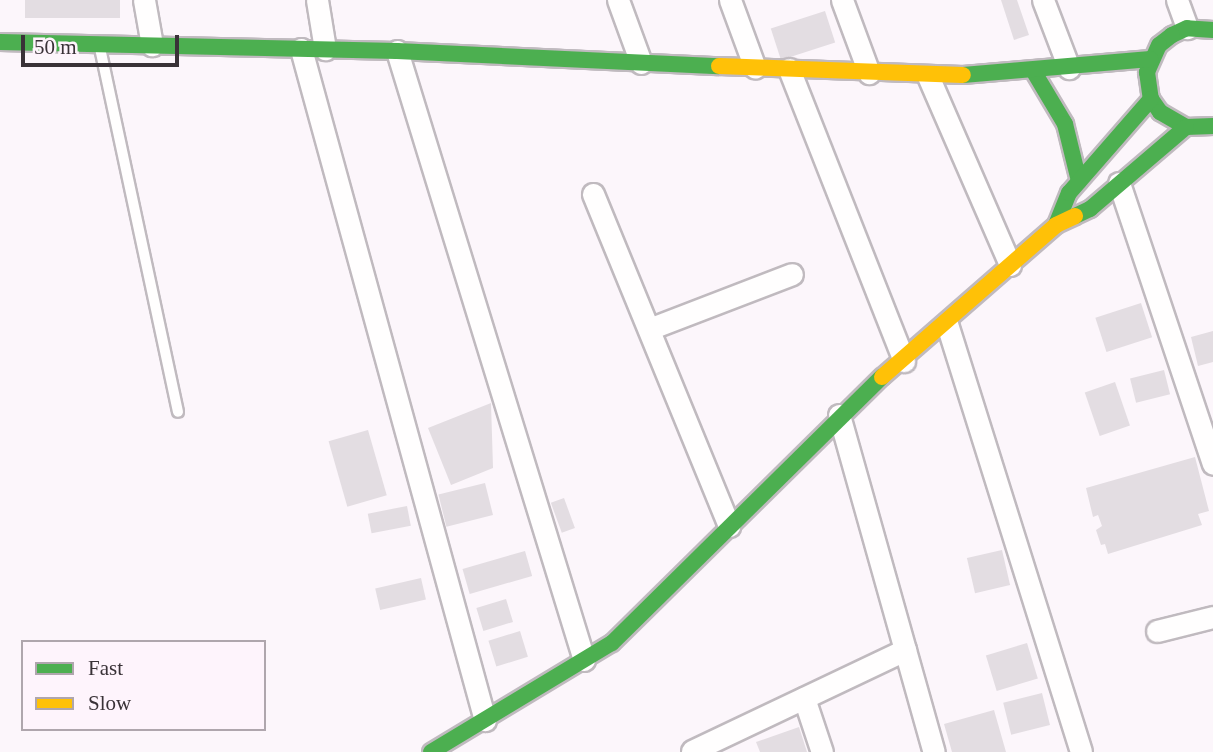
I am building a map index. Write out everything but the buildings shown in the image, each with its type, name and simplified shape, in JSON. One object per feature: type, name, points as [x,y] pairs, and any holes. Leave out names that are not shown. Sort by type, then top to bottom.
[{"type":"main road","points":[[1212,29],[1187,28],[1159,45],[1150,59],[1147,72],[1151,99],[1160,112],[1186,127],[1213,126]]},
{"type":"main road","points":[[0,42],[397,51],[928,76],[1034,72],[1150,59]]},
{"type":"main road","points":[[1034,72],[1065,124],[1079,181]]},
{"type":"main road","points":[[1056,225],[1079,181],[1151,99]]},
{"type":"main road","points":[[431,752],[612,643],[839,415],[947,324],[1056,225],[1090,209],[1186,127]]},
{"type":"street","points":[[144,0],[152,46]]},
{"type":"street","points":[[317,0],[325,50]]},
{"type":"street","points":[[618,0],[640,63]]},
{"type":"street","points":[[730,0],[755,68]]},
{"type":"street","points":[[842,0],[869,73]]},
{"type":"street","points":[[1043,0],[1069,68]]},
{"type":"street","points":[[1177,0],[1187,28]]},
{"type":"street","points":[[301,49],[485,720]]},
{"type":"street","points":[[397,51],[584,660]]},
{"type":"street","points":[[789,69],[904,361]]},
{"type":"street","points":[[928,76],[1010,265]]},
{"type":"street","points":[[1119,183],[1208,429],[1213,464]]},
{"type":"street","points":[[593,194],[729,526]]},
{"type":"street","points":[[649,329],[792,274]]},
{"type":"street","points":[[947,324],[1081,752]]},
{"type":"street","points":[[839,415],[934,752]]},
{"type":"street","points":[[1157,631],[1213,617]]},
{"type":"street","points":[[692,751],[905,650]]},
{"type":"street","points":[[804,698],[822,752]]},
{"type":"lane","points":[[100,44],[178,412]]},
{"type":"traffic: fast","points":[[1213,30],[1187,28],[1172,35],[1159,45],[1147,72],[1151,99],[1160,112],[1186,127],[1213,126]]},
{"type":"traffic: fast","points":[[0,42],[397,51],[719,66]]},
{"type":"traffic: fast","points":[[963,75],[1150,59]]},
{"type":"traffic: fast","points":[[1034,72],[1065,124],[1079,181]]},
{"type":"traffic: fast","points":[[1056,225],[1069,193],[1151,99]]},
{"type":"traffic: fast","points":[[1075,216],[1090,209],[1186,127]]},
{"type":"traffic: fast","points":[[431,752],[612,643],[882,377]]},
{"type":"traffic: slow","points":[[719,66],[963,75]]},
{"type":"traffic: slow","points":[[882,377],[1056,225],[1075,216]]}]
